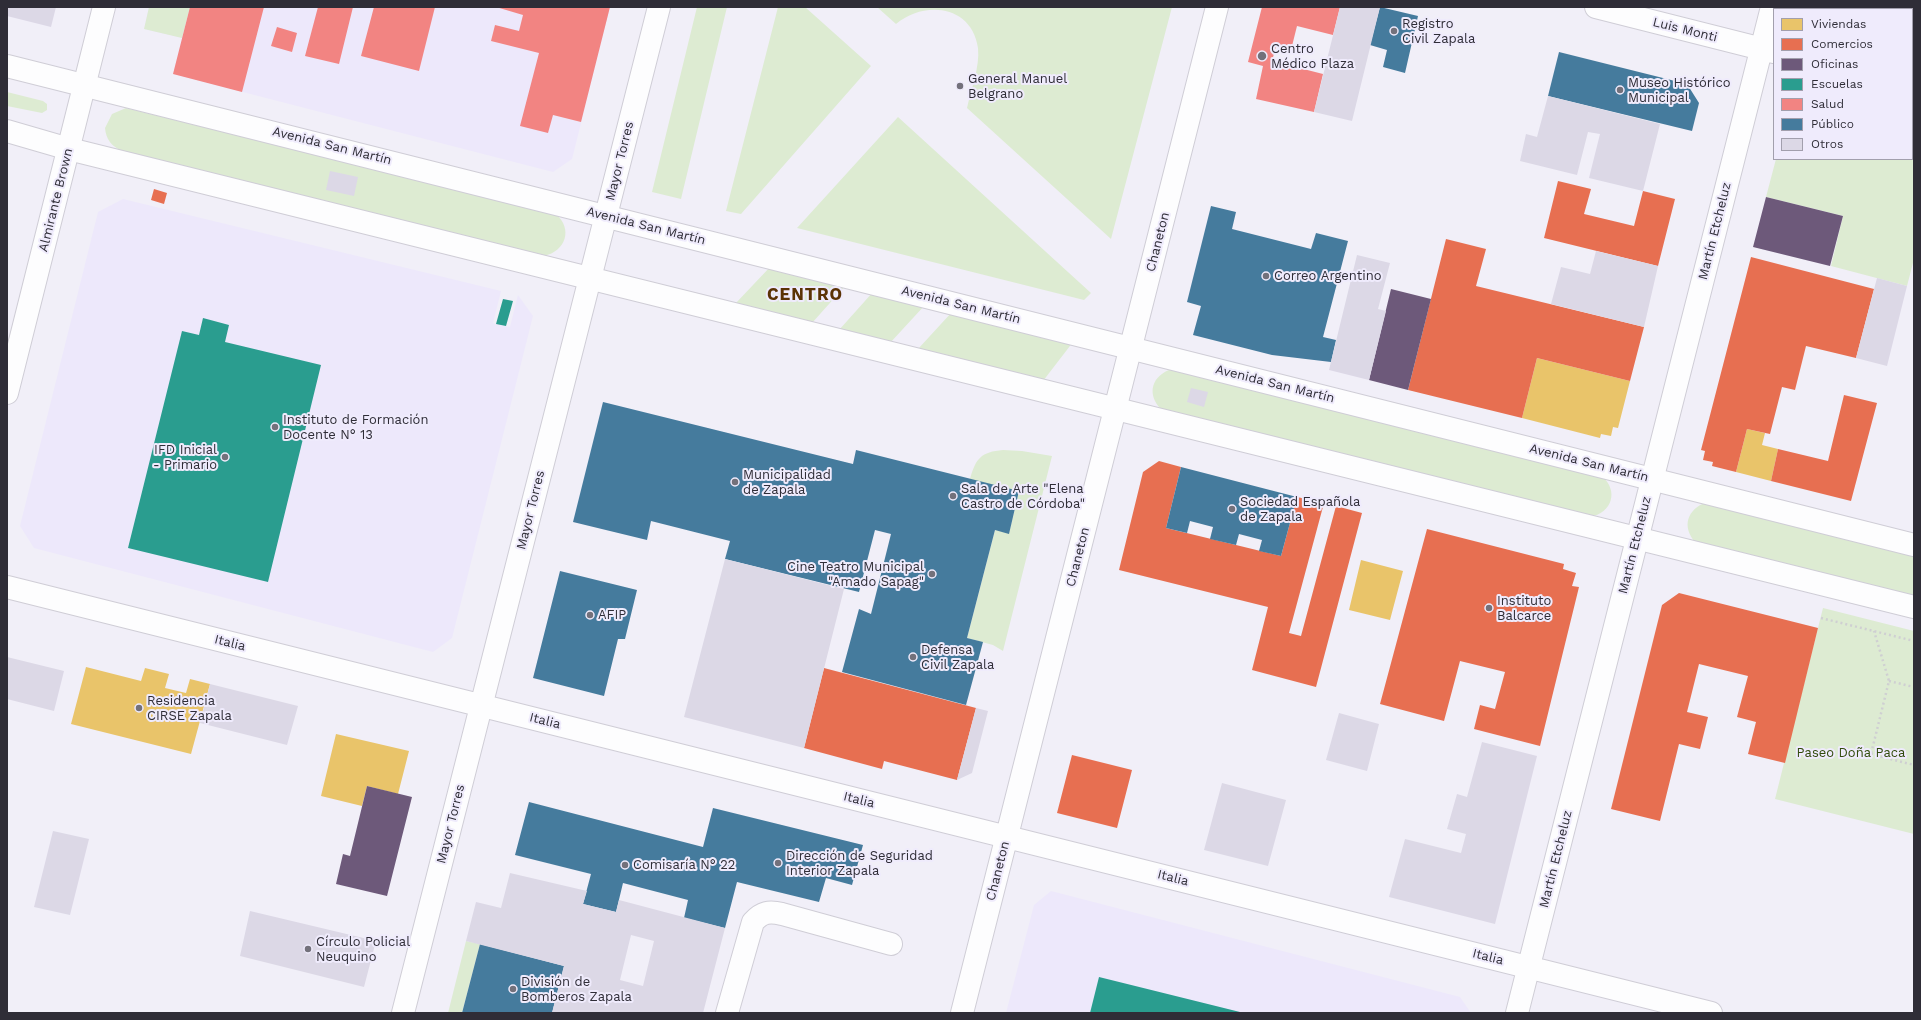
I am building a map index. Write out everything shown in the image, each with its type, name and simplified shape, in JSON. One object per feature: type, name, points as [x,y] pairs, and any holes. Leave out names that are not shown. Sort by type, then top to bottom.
[{"type":"street","name":"Almirante Brown","points":[[7,393],[104,7]]},
{"type":"street","name":"Mayor Torres","points":[[403,1013],[659,7]]},
{"type":"street","name":"Chaneton","points":[[962,1013],[1217,7]]},
{"type":"street","name":"Luis Monti","points":[[1596,7],[1767,50]]},
{"type":"street","name":"Martín Etcheluz","points":[[1516,1013],[1652,479],[1767,50],[1772,7]]},
{"type":"street","name":"Avenida San Martín","points":[[10,64],[606,216],[1914,545]]},
{"type":"street","points":[[7,131],[69,149],[1914,607]]},
{"type":"street","name":"Italia","points":[[7,587],[1711,1013]]},
{"type":"street","points":[[727,1013],[751,927],[759,916],[766,912],[782,914],[891,944]]},
{"type":"path","points":[[1821,618],[1914,641]]},
{"type":"path","points":[[1870,758],[1889,681],[1874,631]]},
{"type":"path","points":[[1889,681],[1914,687]]},
{"type":"path","points":[[1871,754],[1914,765]]},
{"type":"shaded area","points":[[149,7],[610,7],[572,159],[553,172],[173,74],[182,38],[144,29]]},
{"type":"shaded area","name":"Instituto de Formación Docente N° 13","points":[[123,199],[501,291],[493,323],[496,324],[510,327],[518,295],[533,316],[452,638],[433,652],[34,548],[20,526],[98,212]]},
{"type":"shaded area","points":[[1051,891],[1460,997],[1471,1013],[1006,1013],[1034,905]]},
{"type":"green space","points":[[149,7],[190,7],[182,38],[144,29]]},
{"type":"green space","points":[[697,7],[727,7],[681,199],[652,192]]},
{"type":"green space","points":[[778,7],[805,7],[871,66],[741,214],[726,211]]},
{"type":"green space","points":[[877,7],[1172,7],[1111,239],[967,108],[978,63],[978,48],[974,34],[967,23],[957,15],[945,11],[933,10],[907,16],[896,24]]},
{"type":"green space","points":[[7,92],[43,101],[47,104],[47,110],[42,113],[7,106]]},
{"type":"green space","points":[[126,108],[556,214],[564,226],[565,239],[558,249],[544,256],[122,151],[110,142],[105,128],[112,114]]},
{"type":"green space","points":[[898,117],[1091,293],[1084,300],[797,228]]},
{"type":"green space","points":[[1914,141],[1914,259],[1907,286],[1831,266],[1843,216],[1766,197],[1776,160],[1913,160]]},
{"type":"green space","points":[[771,266],[846,285],[812,323],[735,304]]},
{"type":"green space","points":[[873,292],[925,305],[890,343],[839,330]]},
{"type":"green space","points":[[952,312],[1073,342],[1043,381],[918,349]]},
{"type":"green space","points":[[1172,369],[1602,476],[1610,488],[1611,501],[1604,511],[1598,515],[1590,517],[1161,409],[1156,403],[1153,386],[1160,376]]},
{"type":"green space","points":[[1003,450],[1022,451],[1052,456],[1003,651],[993,645],[967,638],[995,530],[1009,533],[1019,492],[970,479],[980,457],[989,452]]},
{"type":"green space","points":[[1707,502],[1914,553],[1914,599],[1696,543],[1691,537],[1689,531],[1688,519],[1695,509]]},
{"type":"green space","name":"Paseo Doña Paca","points":[[1823,608],[1914,631],[1914,834],[1775,799]]},
{"type":"green space","points":[[466,941],[480,944],[462,1013],[448,1013]]},
{"type":"building: Viviendas","points":[[1537,358],[1630,381],[1618,428],[1613,427],[1611,436],[1601,434],[1600,438],[1522,418]]},
{"type":"building: Viviendas","points":[[1747,429],[1765,433],[1762,445],[1778,449],[1771,481],[1736,472]]},
{"type":"building: Viviendas","points":[[1361,560],[1403,571],[1390,620],[1349,610]]},
{"type":"building: Viviendas","name":"Residencia CIRSE Zapala","points":[[86,667],[141,681],[145,668],[169,674],[165,688],[186,693],[190,679],[210,684],[191,754],[71,724]]},
{"type":"building: Viviendas","points":[[336,734],[409,751],[398,794],[367,786],[362,806],[321,796]]},
{"type":"building: Comercios","points":[[1914,7],[1914,51],[1913,8],[1814,8]]},
{"type":"building: Comercios","points":[[1558,181],[1591,189],[1584,214],[1634,226],[1643,191],[1675,199],[1658,266],[1544,238]]},
{"type":"building: Comercios","points":[[154,189],[167,193],[164,204],[151,200]]},
{"type":"building: Comercios","points":[[1446,239],[1486,249],[1476,286],[1644,327],[1630,381],[1537,358],[1522,418],[1408,390]]},
{"type":"building: Comercios","points":[[1751,257],[1874,289],[1856,358],[1806,346],[1795,390],[1782,387],[1770,434],[1747,429],[1736,472],[1712,466],[1713,462],[1703,460],[1705,451],[1701,450]]},
{"type":"building: Comercios","points":[[1844,395],[1877,403],[1851,501],[1771,481],[1778,449],[1828,461]]},
{"type":"building: Comercios","points":[[1159,461],[1181,467],[1166,528],[1281,556],[1297,497],[1324,503],[1289,633],[1301,636],[1336,506],[1362,513],[1316,687],[1252,670],[1268,607],[1119,570],[1143,472]]},
{"type":"building: Comercios","points":[[1427,529],[1564,564],[1563,569],[1576,573],[1572,586],[1579,587],[1540,746],[1474,729],[1480,705],[1495,709],[1505,672],[1460,661],[1444,721],[1380,704]]},
{"type":"building: Comercios","points":[[1679,593],[1818,628],[1785,763],[1748,754],[1756,722],[1737,717],[1748,676],[1699,664],[1687,712],[1708,717],[1700,749],[1679,744],[1660,821],[1611,809],[1662,605]]},
{"type":"building: Comercios","points":[[824,668],[976,708],[957,780],[884,761],[882,769],[804,748]]},
{"type":"building: Comercios","points":[[1072,755],[1132,770],[1117,828],[1057,813]]},
{"type":"building: Oficinas","points":[[1766,197],[1843,216],[1830,266],[1753,247]]},
{"type":"building: Oficinas","points":[[1391,289],[1431,299],[1408,390],[1369,380]]},
{"type":"building: Oficinas","points":[[367,786],[412,797],[387,896],[336,884],[343,854],[350,856]]},
{"type":"building: Escuelas","points":[[503,299],[513,301],[506,326],[496,324]]},
{"type":"building: Escuelas","name":"IFD Inicial - Primario","points":[[203,318],[229,325],[225,342],[321,365],[268,582],[128,548],[182,331],[199,335]]},
{"type":"building: Escuelas","points":[[1099,977],[1240,1012],[1240,1013],[1090,1013]]},
{"type":"building: Salud","points":[[190,7],[264,7],[242,92],[173,74]]},
{"type":"building: Salud","points":[[318,7],[353,7],[339,64],[305,56]]},
{"type":"building: Salud","points":[[374,7],[435,7],[419,71],[361,56]]},
{"type":"building: Salud","points":[[496,7],[610,7],[581,122],[553,115],[548,133],[520,126],[539,53],[491,41],[495,25],[519,31],[523,15]]},
{"type":"building: Salud","name":"Centro Médico Plaza","points":[[1262,7],[1340,7],[1333,35],[1297,26],[1291,50],[1276,46],[1272,61],[1323,74],[1314,112],[1256,99],[1263,66],[1248,62]]},
{"type":"building: Salud","points":[[277,27],[297,33],[292,52],[271,46]]},
{"type":"building: Público","name":"Registro Civil Zapala","points":[[1380,7],[1418,16],[1405,73],[1383,67],[1387,50],[1370,45]]},
{"type":"building: Público","name":"Museo Histórico Municipal","points":[[1559,52],[1687,84],[1699,103],[1692,131],[1548,96]]},
{"type":"building: Público","name":"Correo Argentino","points":[[1211,206],[1236,212],[1232,229],[1311,249],[1316,233],[1348,241],[1323,337],[1336,340],[1331,362],[1272,355],[1193,335],[1201,306],[1187,302]]},
{"type":"building: Público","points":[[603,402],[853,464],[856,450],[1019,491],[1009,534],[995,530],[967,638],[983,642],[966,705],[842,672],[859,609],[871,614],[891,534],[875,530],[859,592],[725,559],[730,541],[651,521],[647,540],[573,522]]},
{"type":"building: Público","name":"Sociedad Española de Zapala","points":[[1181,467],[1297,497],[1281,556],[1259,551],[1262,540],[1239,534],[1236,545],[1210,539],[1213,527],[1190,521],[1187,533],[1166,528]]},
{"type":"building: Público","name":"AFIP","points":[[560,571],[637,590],[625,639],[618,639],[604,696],[533,678]]},
{"type":"building: Público","points":[[529,802],[703,847],[713,808],[863,845],[852,885],[826,878],[819,902],[737,882],[725,928],[684,918],[688,900],[623,883],[616,912],[583,904],[591,874],[515,855]]},
{"type":"building: Público","name":"División de Bomberos Zapala","points":[[480,944],[564,966],[552,1013],[462,1013]]},
{"type":"building: Otros","points":[[7,7],[56,7],[51,27],[7,16]]},
{"type":"building: Otros","points":[[1340,7],[1380,7],[1352,121],[1314,112]]},
{"type":"building: Otros","points":[[1548,96],[1660,124],[1643,191],[1589,178],[1600,134],[1588,132],[1577,175],[1520,161],[1526,134],[1537,137]]},
{"type":"building: Otros","points":[[330,171],[358,177],[354,196],[326,190]]},
{"type":"building: Otros","points":[[1596,251],[1658,266],[1644,327],[1551,304],[1561,267],[1590,274]]},
{"type":"building: Otros","points":[[1357,255],[1390,263],[1378,309],[1386,311],[1369,380],[1329,370]]},
{"type":"building: Otros","points":[[1877,278],[1907,286],[1887,366],[1856,358]]},
{"type":"building: Otros","points":[[1191,388],[1208,392],[1204,407],[1187,402]]},
{"type":"building: Otros","points":[[725,559],[844,589],[804,748],[684,717]]},
{"type":"building: Otros","points":[[7,657],[64,671],[54,711],[7,699]]},
{"type":"building: Otros","points":[[210,684],[298,706],[287,745],[200,723]]},
{"type":"building: Otros","points":[[976,708],[988,711],[972,773],[957,780]]},
{"type":"building: Otros","points":[[1339,713],[1379,724],[1367,771],[1326,760]]},
{"type":"building: Otros","points":[[1482,742],[1537,756],[1495,924],[1389,897],[1405,839],[1461,853],[1466,834],[1447,829],[1457,794],[1467,797]]},
{"type":"building: Otros","points":[[1222,783],[1286,800],[1268,866],[1204,850]]},
{"type":"building: Otros","points":[[53,831],[89,839],[70,915],[34,907]]},
{"type":"building: Otros","points":[[510,873],[587,891],[583,904],[616,912],[619,900],[725,928],[703,1013],[552,1013],[564,966],[466,941],[476,902],[501,908]],"holes":[[[631,935],[654,941],[643,986],[620,980]]]},
{"type":"building: Otros","name":"Círculo Policial Neuquino","points":[[250,911],[376,941],[364,987],[240,956]]},
{"type":"place","name":"Registro Civil Zapala","points":[[1394,31]]},
{"type":"place","name":"Centro Médico Plaza","points":[[1262,56]]},
{"type":"place","name":"General Manuel Belgrano","points":[[960,86]]},
{"type":"place","name":"Museo Histórico Municipal","points":[[1620,90]]},
{"type":"place","name":"Correo Argentino","points":[[1266,276]]},
{"type":"place","name":"Instituto de Formación Docente N° 13","points":[[275,427]]},
{"type":"place","name":"IFD Inicial - Primario","points":[[225,457]]},
{"type":"place","name":"Municipalidad de Zapala","points":[[735,482]]},
{"type":"place","name":"Sala de Arte \"Elena Castro de Córdoba\"","points":[[953,496]]},
{"type":"place","name":"Sociedad Española de Zapala","points":[[1232,509]]},
{"type":"place","name":"Cine Teatro Municipal \"Amado Sapag\"","points":[[932,574]]},
{"type":"place","name":"Instituto Balcarce","points":[[1489,608]]},
{"type":"place","name":"AFIP","points":[[590,615]]},
{"type":"place","name":"Defensa Civil Zapala","points":[[913,657]]},
{"type":"place","name":"Residencia CIRSE Zapala","points":[[139,708]]},
{"type":"place","name":"Dirección de Seguridad Interior Zapala","points":[[778,863]]},
{"type":"place","name":"Comisaría N° 22","points":[[625,865]]},
{"type":"place","name":"Círculo Policial Neuquino","points":[[308,949]]},
{"type":"place","name":"División de Bomberos Zapala","points":[[513,989]]},
{"type":"district","name":"CENTRO","points":[[805,295]]}]
